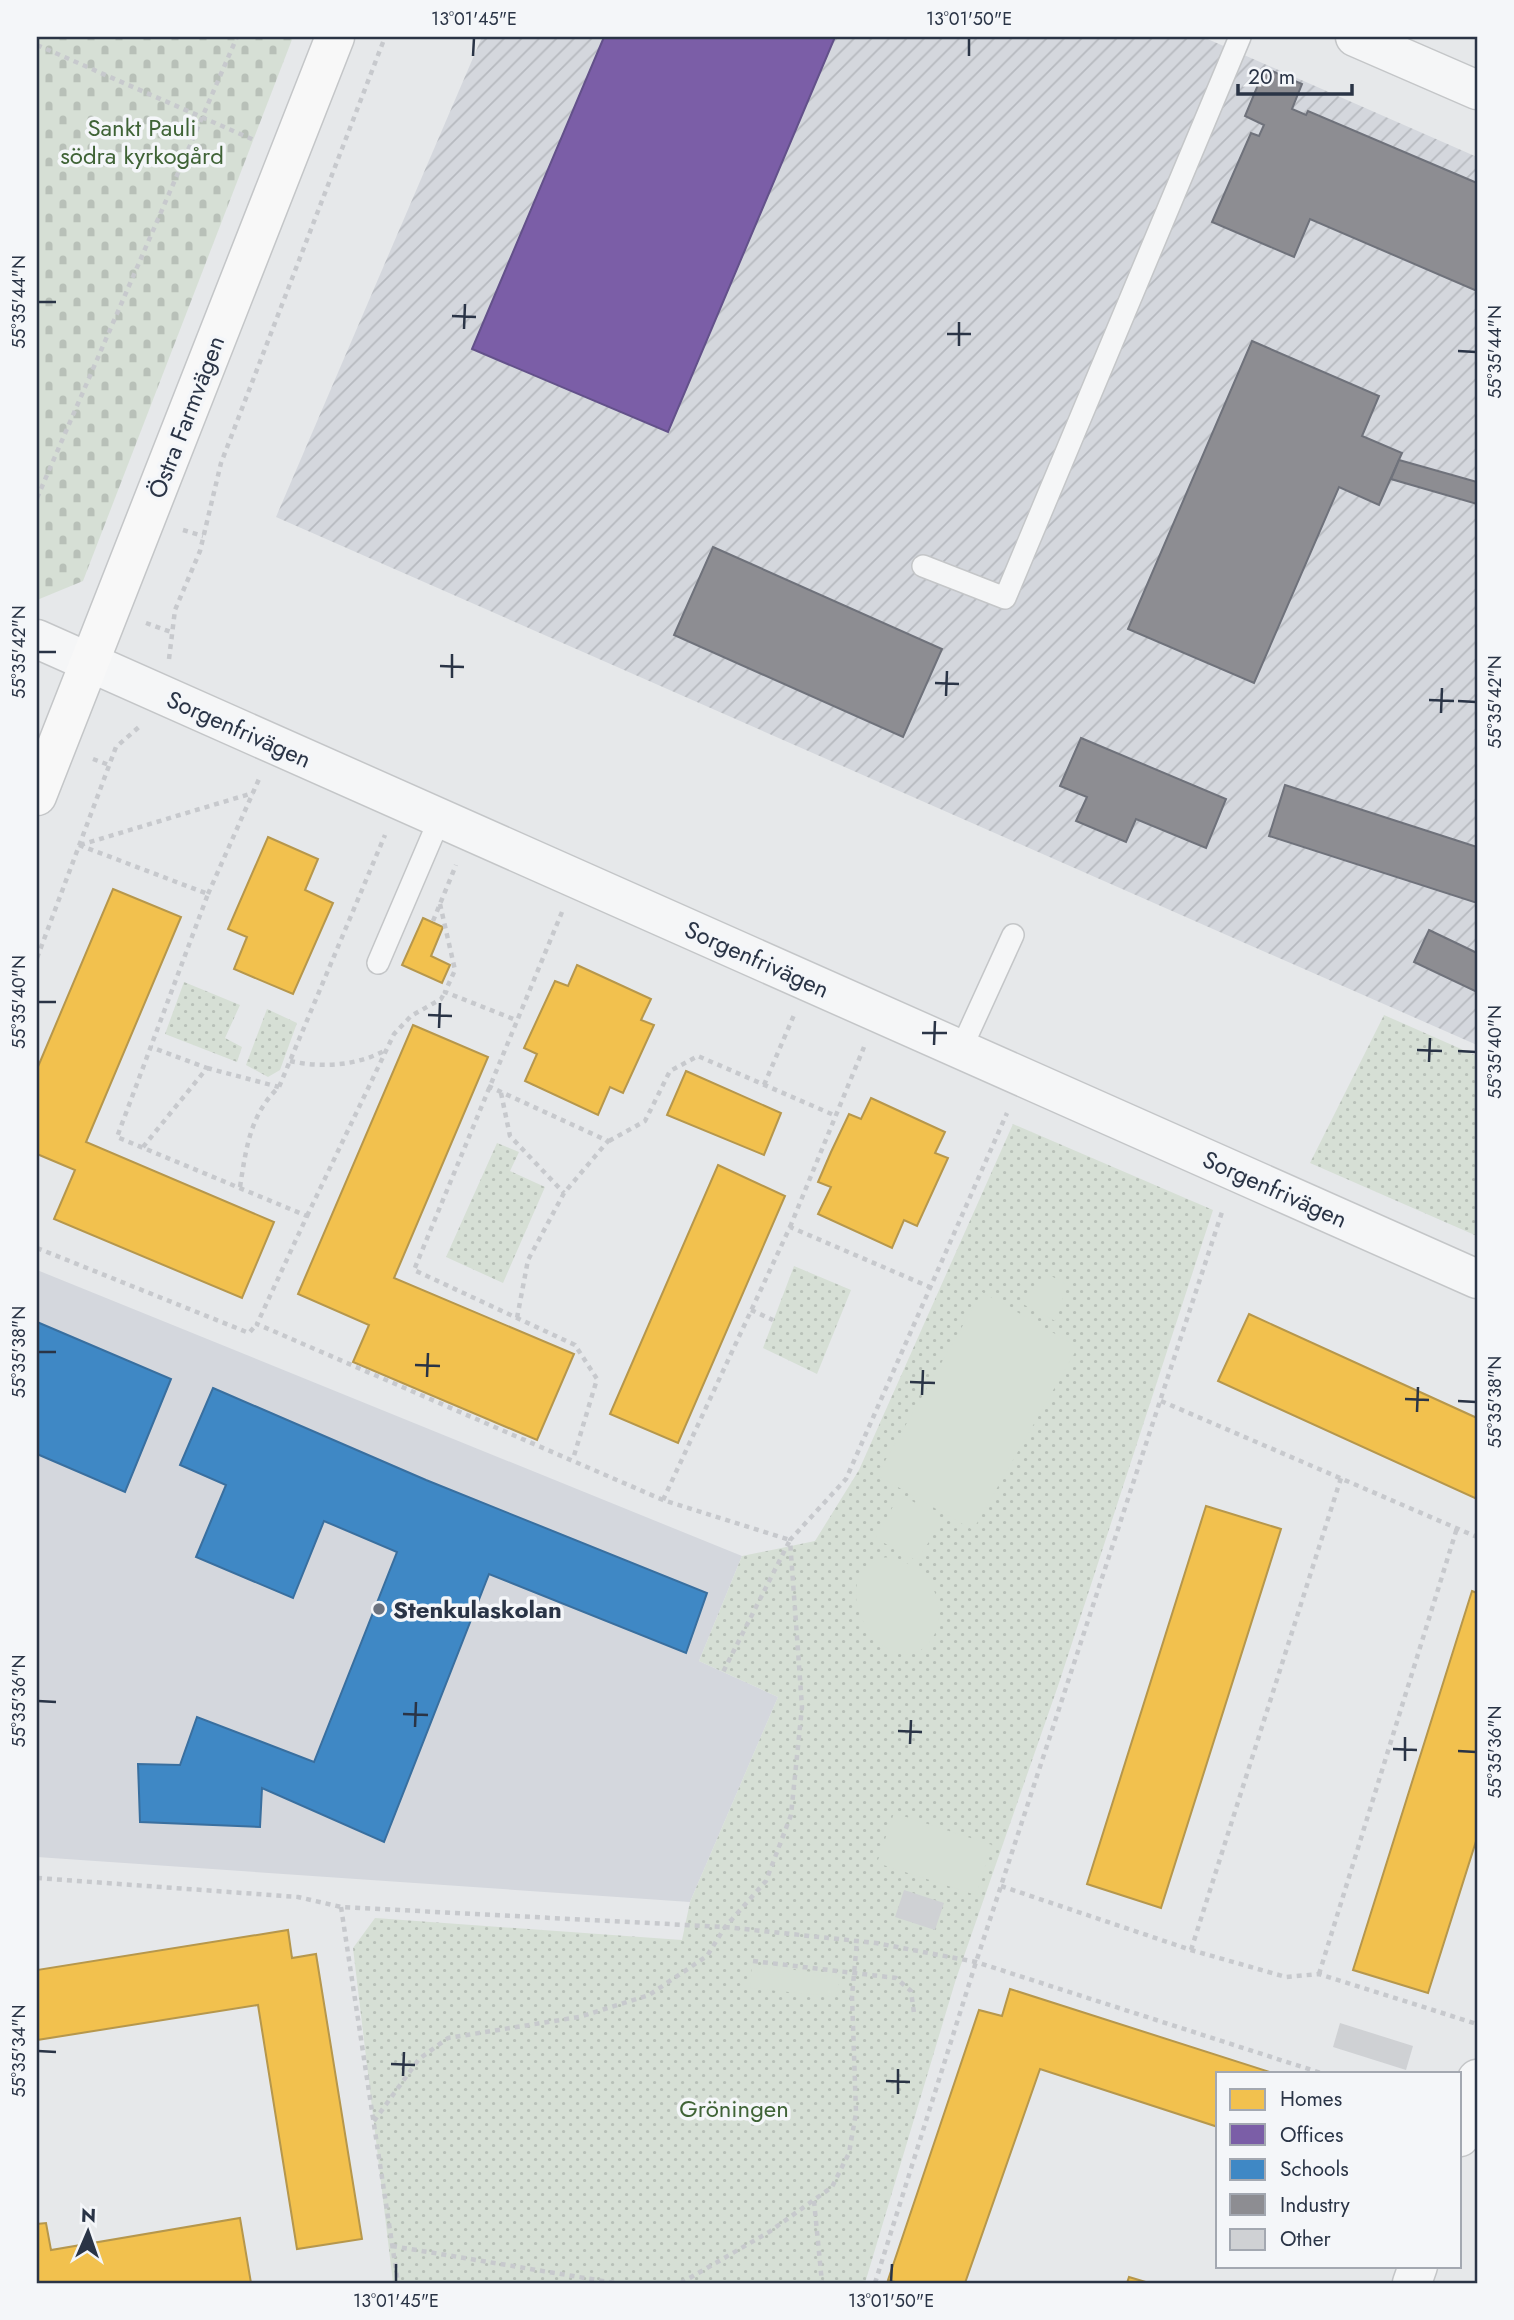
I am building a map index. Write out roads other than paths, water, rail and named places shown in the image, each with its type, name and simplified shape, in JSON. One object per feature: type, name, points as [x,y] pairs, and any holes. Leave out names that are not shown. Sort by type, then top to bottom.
[{"type":"street","name":"Östra Farmvägen","points":[[37,796],[335,37]]},
{"type":"street","points":[[1355,37],[1477,90]]},
{"type":"street","name":"Sorgenfrivägen","points":[[37,639],[1477,1279]]},
{"type":"street","points":[[1462,2130],[1477,2079]]},
{"type":"lane","points":[[923,566],[1005,598],[1240,37]]},
{"type":"lane","points":[[378,963],[455,825]]},
{"type":"lane","points":[[961,1049],[1013,935]]},
{"type":"place","name":"Stenkulaskolan","points":[[379,1609]]},
{"type":"park label","name":"Sankt Pauli södra kyrkogård","points":[[142,141]]},
{"type":"park label","name":"Gröningen","points":[[734,2108]]}]
